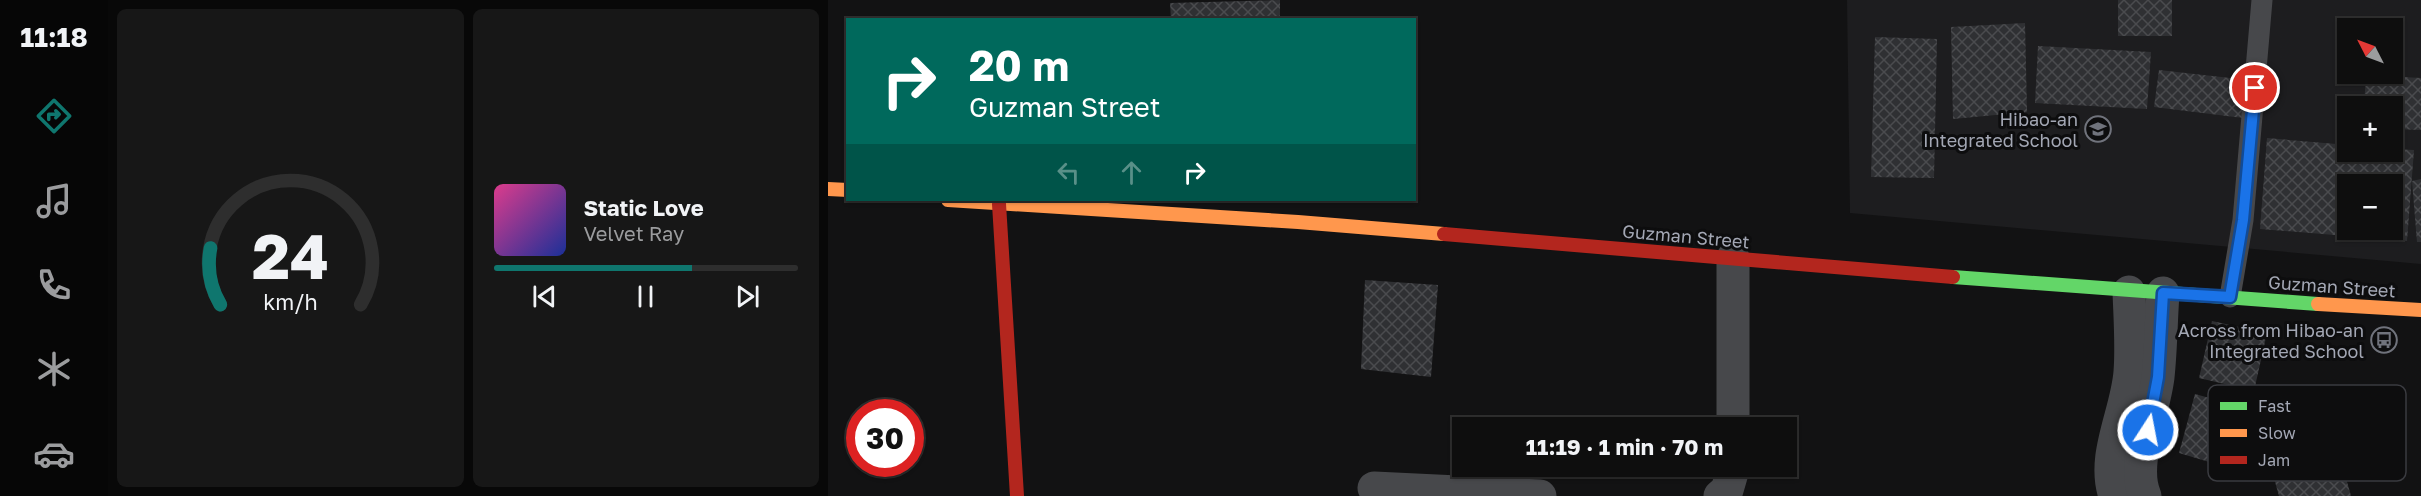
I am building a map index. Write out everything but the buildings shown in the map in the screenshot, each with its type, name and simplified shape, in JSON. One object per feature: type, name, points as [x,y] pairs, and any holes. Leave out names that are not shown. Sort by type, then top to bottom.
[{"type":"main road","points":[[828,189],[846,190]]},
{"type":"main road","name":"Guzman Street","points":[[961,201],[1298,222],[2129,292],[2421,310]]},
{"type":"main road","points":[[999,204],[1017,496]]},
{"type":"street","points":[[1733,258],[1734,417]]},
{"type":"street","points":[[2115,496],[2110,483],[2110,465],[2130,372],[2129,292]]},
{"type":"street","points":[[2145,496],[2140,485],[2141,465],[2158,377],[2163,293]]},
{"type":"street","points":[[1720,496],[1728,490],[1731,477]]},
{"type":"street","points":[[1374,488],[1540,496]]},
{"type":"lane","points":[[2230,297],[2243,220],[2262,0]]},
{"type":"shaded area","name":"Hibao-an Integrated School","points":[[1847,0],[2421,0],[2421,264],[1850,213]]},
{"type":"traffic: fast","points":[[1953,277],[2318,304]]},
{"type":"traffic: slow","points":[[828,189],[846,190]]},
{"type":"traffic: slow","points":[[964,201],[1298,222],[1444,234]]},
{"type":"traffic: slow","points":[[2318,304],[2421,310]]},
{"type":"traffic: jam","points":[[999,204],[1017,496]]},
{"type":"traffic: jam","points":[[1444,234],[1953,277]]},
{"type":"place","name":"Hibao-an Integrated School","points":[[2098,129]]},
{"type":"place","name":"Across from Hibao-an Integrated School","points":[[2384,340]]},
{"type":"route","points":[[2148,430],[2158,377],[2163,293],[2230,297],[2243,220],[2255,88]]}]
